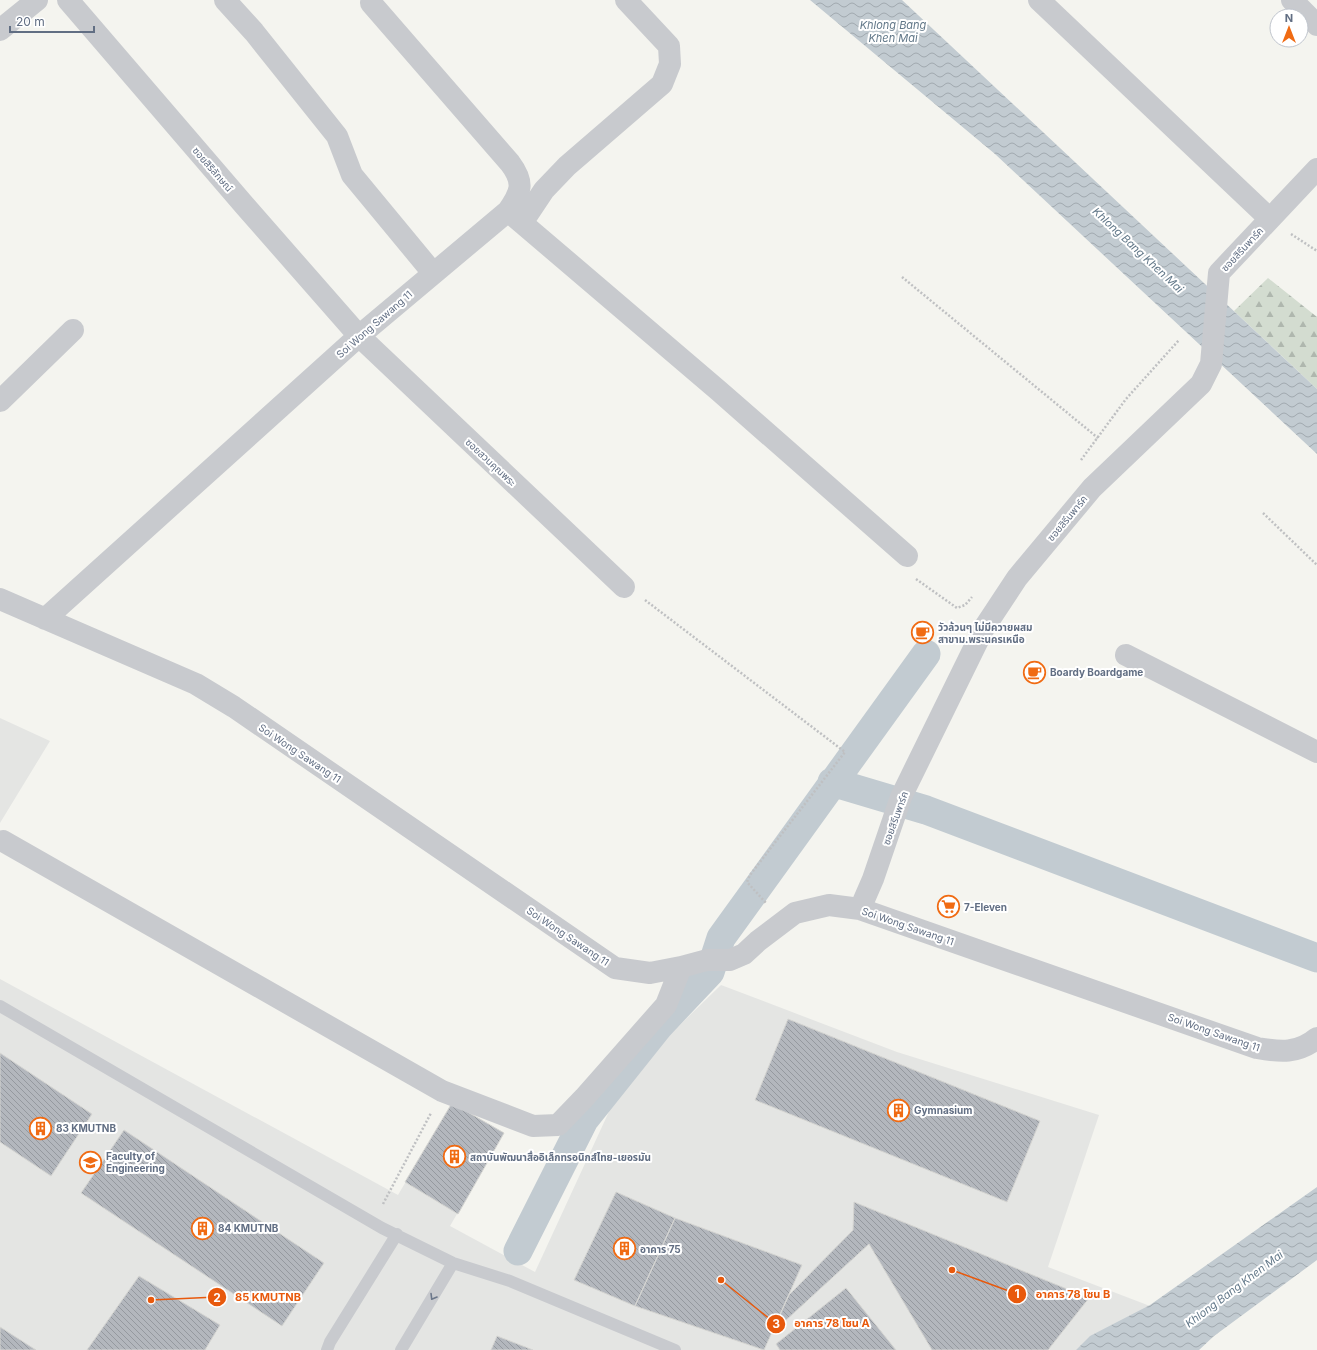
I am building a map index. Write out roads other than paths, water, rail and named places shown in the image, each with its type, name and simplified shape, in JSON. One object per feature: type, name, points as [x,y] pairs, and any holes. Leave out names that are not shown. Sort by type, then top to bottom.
[{"type":"street","points":[[0,30],[37,0]]},
{"type":"street","name":"ซอยสิริลักษณ์","points":[[68,0],[239,200],[359,336]]},
{"type":"street","points":[[225,0],[254,32],[337,136],[352,175],[433,273]]},
{"type":"street","points":[[626,0],[669,46],[670,64],[662,84],[567,166],[515,217],[719,391],[907,556]]},
{"type":"street","points":[[1039,0],[1270,219]]},
{"type":"street","points":[[1292,0],[1317,25]]},
{"type":"street","name":"Soi Wong Sawang 11","points":[[45,619],[359,336],[433,273],[515,217],[520,182],[518,173],[371,3]]},
{"type":"street","name":"ซอยสิรีนพาร์ค","points":[[860,909],[873,879],[901,797],[984,628],[1017,578],[1092,488],[1201,384],[1211,364],[1219,273],[1317,169]]},
{"type":"street","points":[[0,401],[73,330]]},
{"type":"street","name":"ซอยสวนคุณพระ","points":[[359,336],[624,587]]},
{"type":"street","name":"Soi Wong Sawang 11","points":[[0,599],[202,687],[234,707],[615,968],[650,972],[681,967],[707,960],[730,960],[744,954],[758,940],[795,913],[829,905],[860,909],[1257,1048],[1281,1052],[1300,1050],[1317,1038]]},
{"type":"street","points":[[1126,655],[1317,752]]},
{"type":"street","points":[[2,841],[442,1091],[533,1126],[558,1125],[584,1098],[666,1004],[681,967]]},
{"type":"lane","points":[[0,1006],[373,1222],[452,1263],[510,1281],[675,1350]]},
{"type":"lane","points":[[327,1350],[330,1342],[397,1234]]},
{"type":"lane","points":[[401,1350],[452,1263]]},
{"type":"water","name":"Khlong Bang Khen Mai","points":[[810,0],[902,0],[1317,389],[1317,454],[995,154]]},
{"type":"water","name":"Khlong Bang Khen Mai","points":[[1317,1187],[1317,1260],[1214,1336],[1199,1350],[1076,1350],[1090,1336],[1150,1305]]},
{"type":"waterway","points":[[518,1251],[584,1120],[659,1026],[710,972],[721,938],[926,654]]},
{"type":"waterway","points":[[832,782],[926,810],[1317,958]]},
{"type":"place","name":"วัวล้วนๆ ไม่มีควายผสม สาขาม.พระนครเหนือ","points":[[923,633]]},
{"type":"place","name":"Boardy Boardgame","points":[[1034,672]]},
{"type":"place","name":"7-Eleven","points":[[948,907]]},
{"type":"place","name":"Gymnasium","points":[[898,1110]]},
{"type":"place","name":"83 KMUTNB","points":[[41,1128]]},
{"type":"place","name":"สถาบันพัฒนาสื่ออิเล็กทรอนิกส์ไทย-เยอรมัน","points":[[455,1157]]},
{"type":"place","name":"Faculty of Engineering","points":[[90,1162]]},
{"type":"place","name":"84 KMUTNB","points":[[203,1228]]},
{"type":"place","name":"อาคาร 75","points":[[625,1249]]},
{"type":"place","name":"อาคาร 78 โซน B","points":[[952,1270]]},
{"type":"place","name":"อาคาร 78 โซน A","points":[[721,1280]]},
{"type":"place","name":"85 KMUTNB","points":[[151,1300]]}]
